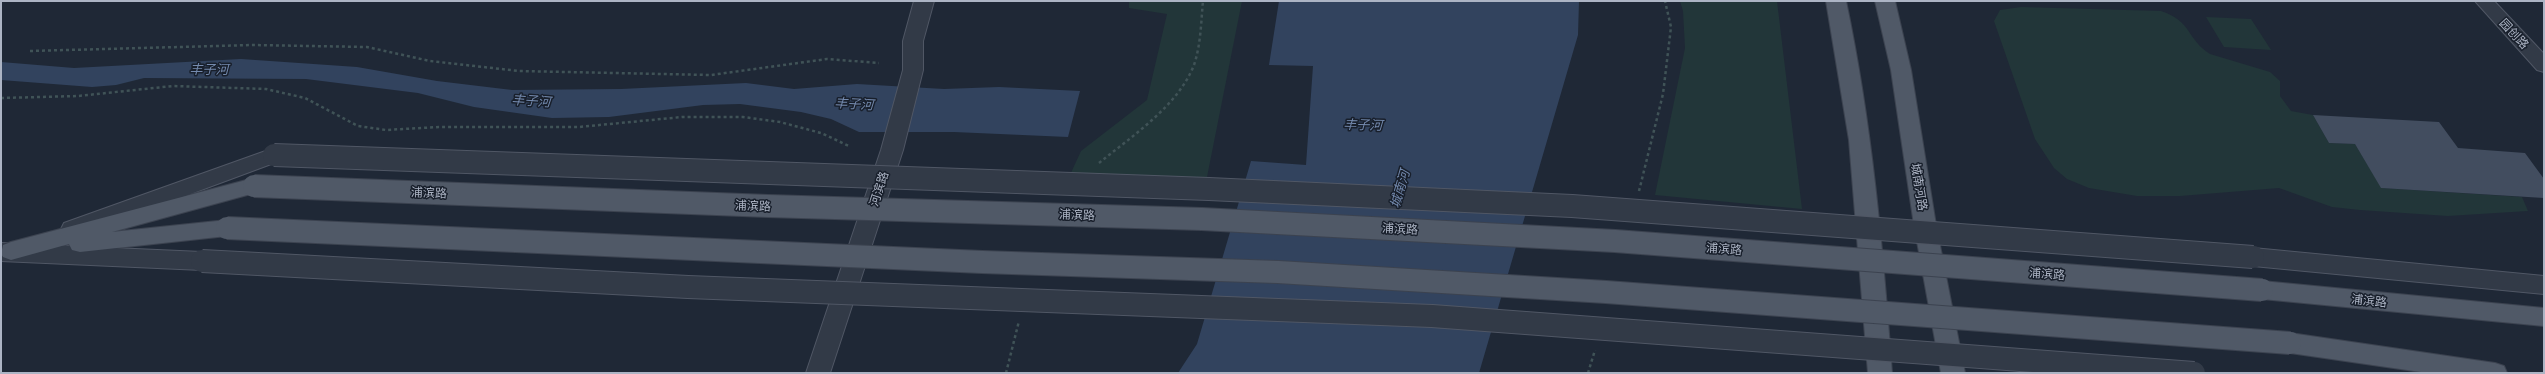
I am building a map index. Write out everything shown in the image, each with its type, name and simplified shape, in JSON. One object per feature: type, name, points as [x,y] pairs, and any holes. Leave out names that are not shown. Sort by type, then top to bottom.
[{"type":"main road","points":[[1836,1],[1855,108],[1868,217],[1880,373]]},
{"type":"main road","name":"城南河路","points":[[1885,1],[1901,70],[1925,225],[1953,373]]},
{"type":"main road","name":"浦滨路","points":[[6,252],[254,186],[768,206],[1218,220],[1615,241],[2262,290],[2544,318]]},
{"type":"main road","points":[[6,252],[227,228],[982,262],[1278,272],[1606,292],[2290,343],[2495,373]]},
{"type":"main road","points":[[2262,290],[2544,304]]},
{"type":"street","name":"河滨路","points":[[818,373],[892,150],[913,70],[913,41],[924,1]]},
{"type":"street","name":"园创路","points":[[2484,1],[2544,66]]},
{"type":"street","points":[[6,252],[274,156],[1209,189],[1572,206],[2253,257],[2544,285]]},
{"type":"street","points":[[6,252],[688,287],[1432,316],[2194,373]]},
{"type":"path","points":[[30,51],[253,45],[367,47],[430,61],[520,71],[703,75],[827,59],[880,63]]},
{"type":"path","points":[[1,98],[78,96],[173,86],[228,86],[266,89],[305,98],[358,126],[386,130],[439,127],[579,127],[682,116],[743,116],[780,122],[822,133],[849,146]]},
{"type":"green space","points":[[1129,1],[1242,1],[1207,177],[1070,175],[1081,151],[1147,100],[1167,14],[1129,8]]},
{"type":"green space","points":[[1680,1],[1777,1],[1802,209],[1655,195],[1685,48],[1683,11]]},
{"type":"green space","points":[[2021,7],[2161,11],[2171,15],[2184,25],[2197,43],[2210,54],[2270,72],[2280,81],[2280,96],[2291,111],[2313,115],[2329,143],[2355,144],[2382,188],[2522,197],[2528,211],[2448,216],[2360,210],[2332,207],[2279,188],[2180,196],[2137,196],[2089,188],[2067,179],[2054,168],[2035,139],[1994,21],[2000,10]]},
{"type":"green space","points":[[2206,17],[2251,19],[2271,50],[2224,47]]},
{"type":"water","points":[[1279,1],[1579,1],[1578,35],[1479,373],[1178,373],[1197,344],[1251,161],[1306,165],[1313,66],[1269,65]]},
{"type":"water","name":"丰子河","points":[[241,59],[357,67],[437,81],[512,90],[621,89],[746,83],[794,89],[857,84],[944,89],[999,87],[1080,91],[1068,137],[954,132],[859,132],[831,119],[801,112],[740,104],[703,105],[609,117],[552,118],[474,107],[418,93],[306,79],[144,78],[116,85],[92,87],[1,80],[1,62],[74,68]]},
{"type":"building","points":[[2313,115],[2439,122],[2458,148],[2525,153],[2544,179],[2544,198],[2381,188],[2355,144],[2329,143]]},
{"type":"water label","name":"城南河","points":[[1400,189]]}]
